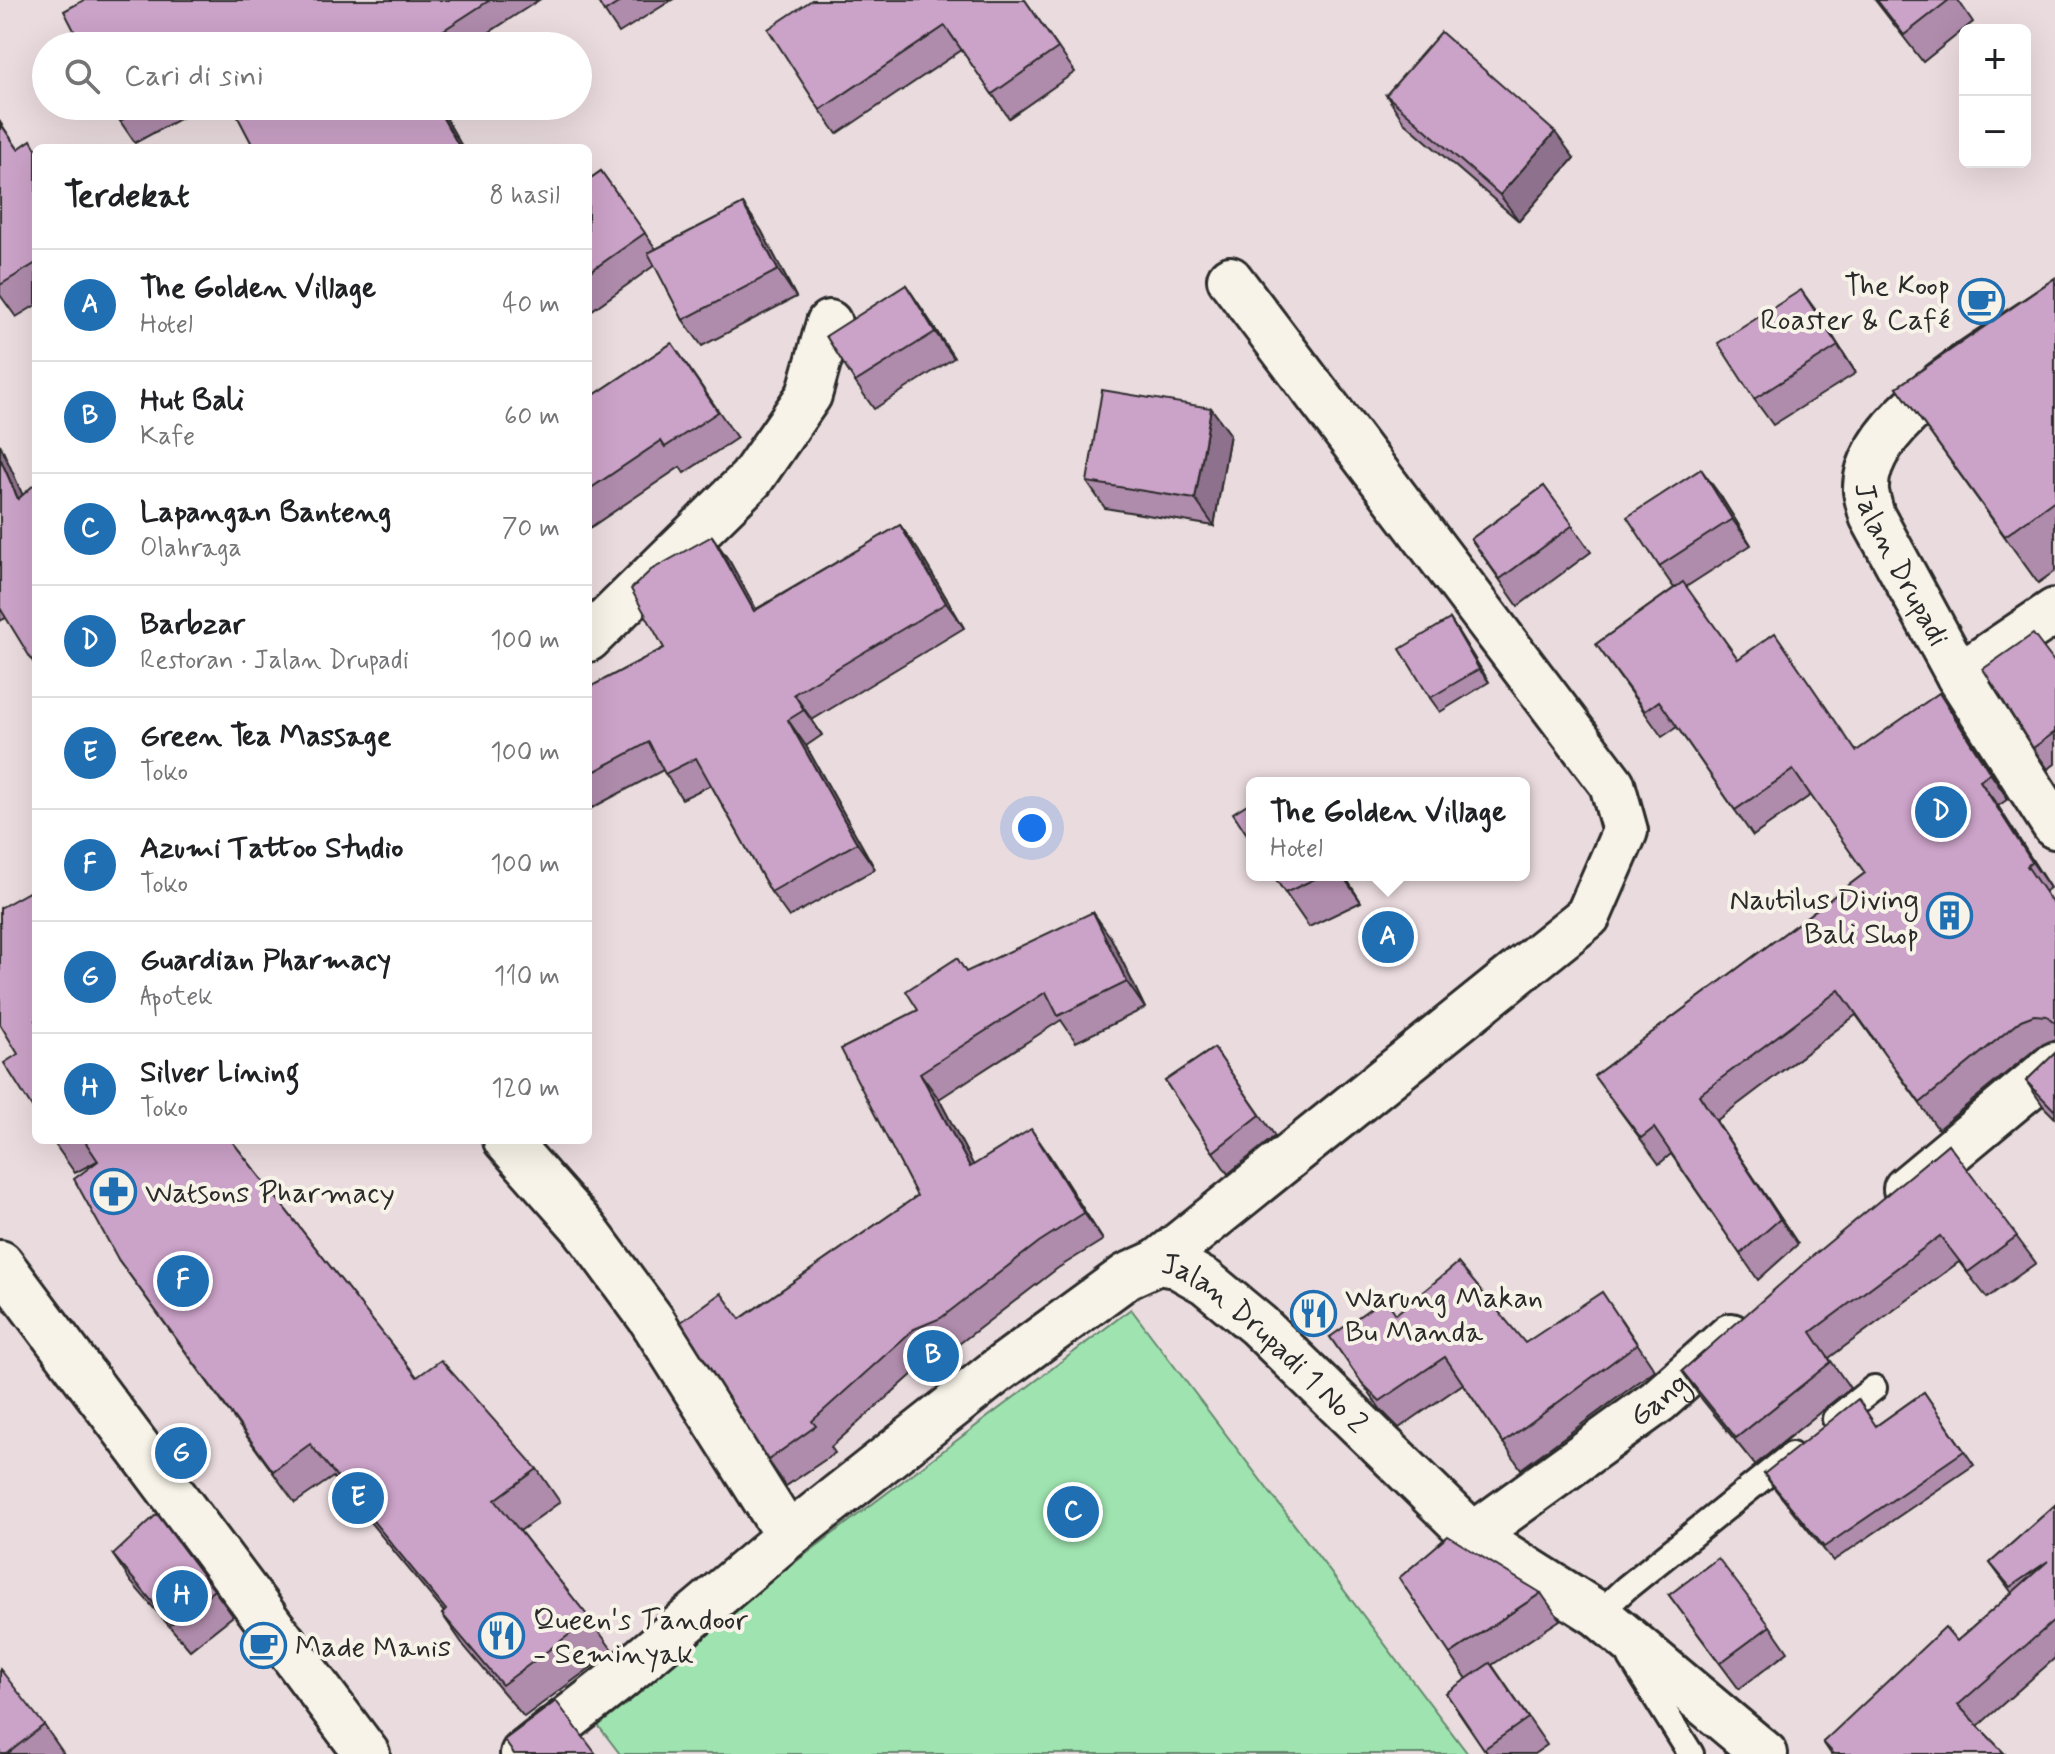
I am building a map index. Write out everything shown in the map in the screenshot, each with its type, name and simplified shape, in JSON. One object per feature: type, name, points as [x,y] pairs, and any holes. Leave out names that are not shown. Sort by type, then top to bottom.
[{"type":"street","points":[[1158,1262],[1588,916],[1625,831],[1612,784],[1230,279]]},
{"type":"street","name":"Jalan Drupadi","points":[[2055,307],[1917,403],[1895,422],[1871,468],[1866,491],[1872,516],[1959,676],[2055,826]]},
{"type":"street","points":[[592,629],[751,479],[809,395],[829,323]]},
{"type":"street","points":[[1959,676],[2055,611]]},
{"type":"street","points":[[1871,1218],[2055,1065]]},
{"type":"street","points":[[510,1144],[584,1228],[651,1319],[788,1536]]},
{"type":"street","name":"Jalan Drupadi 1 No 2","points":[[523,1754],[620,1678],[788,1536],[997,1371],[1127,1276],[1158,1262],[1176,1265],[1206,1282],[1258,1325],[1473,1535],[1604,1618],[1765,1754]]},
{"type":"street","points":[[0,1265],[367,1754]]},
{"type":"street","name":"Gang","points":[[1473,1535],[1658,1401],[1764,1308]]},
{"type":"lane","points":[[1691,1754],[1604,1618],[1626,1588],[1874,1388]]},
{"type":"green space","points":[[1131,1309],[1468,1754],[620,1754],[591,1716]]},
{"type":"building","points":[[84,0],[490,0],[441,32],[75,32],[64,11]]},
{"type":"building","points":[[597,0],[623,0],[604,12]]},
{"type":"building","points":[[812,0],[1025,0],[1058,48],[992,94],[945,26],[820,110],[768,29]]},
{"type":"building","points":[[1877,0],[1949,0],[1904,35]]},
{"type":"building","points":[[1441,32],[1555,132],[1500,195],[1386,95]]},
{"type":"building","points":[[239,120],[444,120],[458,144],[252,144]]},
{"type":"building","points":[[0,123],[18,149],[31,140],[33,144],[32,265],[0,285]]},
{"type":"building","points":[[601,171],[645,233],[592,270],[592,177]]},
{"type":"building","points":[[743,204],[778,270],[683,320],[648,253]]},
{"type":"building","points":[[2055,278],[2055,500],[2005,536],[1897,387]]},
{"type":"building","points":[[906,285],[935,332],[855,382],[826,336]]},
{"type":"building","points":[[1801,290],[1838,346],[1754,399],[1718,343]]},
{"type":"building","points":[[672,343],[718,412],[665,447],[661,441],[592,487],[592,396]]},
{"type":"building","points":[[1102,390],[1211,408],[1195,499],[1087,482]]},
{"type":"building","points":[[0,458],[18,499],[32,487],[32,660],[0,608]]},
{"type":"building","points":[[1701,469],[1732,519],[1659,566],[1627,517]]},
{"type":"building","points":[[1544,486],[1573,525],[1500,579],[1471,539]]},
{"type":"building","points":[[900,525],[946,603],[794,694],[804,710],[788,720],[857,843],[771,892],[696,758],[665,774],[649,742],[592,773],[592,686],[664,648],[631,589],[651,570],[712,536],[754,611]]},
{"type":"building","points":[[1683,582],[1738,659],[1775,633],[1856,751],[1939,693],[1990,773],[1980,781],[2032,862],[2027,866],[2055,907],[2055,1023],[2047,1016],[2034,1015],[2021,1020],[1920,1103],[1839,990],[1699,1095],[1780,1219],[1740,1254],[1654,1128],[1641,1138],[1594,1076],[1865,873],[1793,770],[1735,810],[1659,701],[1645,711],[1596,644]]},
{"type":"building","points":[[1450,619],[1479,669],[1430,698],[1400,649]]},
{"type":"building","points":[[2033,634],[2055,663],[2055,732],[2033,748],[1983,669]]},
{"type":"building","points":[[1246,805],[1246,833],[1233,813]]},
{"type":"building","points":[[1277,881],[1310,881],[1285,893]]},
{"type":"building","points":[[32,890],[32,1108],[4,1063],[18,1054],[0,1024],[0,908]]},
{"type":"building","points":[[1093,912],[1127,982],[1058,1016],[1046,992],[920,1073],[970,1167],[1031,1129],[1084,1213],[1039,1242],[941,1318],[914,1329],[812,1421],[816,1426],[768,1460],[681,1322],[721,1293],[740,1319],[917,1196],[841,1049],[918,1010],[906,991],[957,958],[966,972]]},
{"type":"building","points":[[1214,1048],[1260,1115],[1213,1152],[1165,1081]]},
{"type":"building","points":[[2055,1053],[2055,1111],[2026,1081]]},
{"type":"building","points":[[87,1144],[234,1144],[417,1377],[441,1360],[537,1469],[495,1500],[590,1619],[502,1685],[442,1614],[446,1610],[310,1444],[273,1471],[118,1259],[74,1179],[98,1161]]},
{"type":"building","points":[[1948,1144],[2017,1236],[1968,1272],[1940,1236],[1811,1332],[1831,1362],[1736,1438],[1682,1371],[1809,1259]]},
{"type":"building","points":[[1458,1263],[1525,1343],[1602,1292],[1637,1344],[1503,1443],[1445,1357],[1380,1401],[1362,1383],[1330,1337],[1385,1298],[1396,1314]]},
{"type":"building","points":[[1924,1392],[1964,1451],[1824,1547],[1764,1474],[1858,1399],[1876,1426]]},
{"type":"building","points":[[2055,1505],[2055,1620],[1958,1705],[2005,1754],[1834,1754],[1823,1742],[1945,1627],[1957,1641],[2048,1561],[2010,1587],[1990,1563]]},
{"type":"building","points":[[157,1514],[214,1590],[171,1624],[113,1555]]},
{"type":"building","points":[[1448,1536],[1541,1593],[1450,1654],[1399,1578]]},
{"type":"building","points":[[1718,1558],[1770,1626],[1720,1663],[1669,1595]]},
{"type":"building","points":[[1490,1663],[1528,1718],[1484,1749],[1446,1693]]},
{"type":"building","points":[[0,1669],[44,1725],[7,1754],[0,1754]]},
{"type":"building","points":[[556,1701],[596,1754],[514,1754],[504,1740]]},
{"type":"place","name":"The Koop Roaster & Café","points":[[1981,302]]},
{"type":"place","name":"Barbzar","points":[[1941,812]]},
{"type":"place","name":"Nautilus Diving Bali Shop","points":[[1950,916]]},
{"type":"place","name":"The Golden Village","points":[[1388,937]]},
{"type":"place","name":"Watsons Pharmacy","points":[[114,1192]]},
{"type":"place","name":"Azumi Tattoo Studio","points":[[183,1281]]},
{"type":"place","name":"Warung Makan Bu Manda","points":[[1314,1314]]},
{"type":"place","name":"Hut Bali","points":[[933,1356]]},
{"type":"place","name":"Guardian Pharmacy","points":[[181,1453]]},
{"type":"place","name":"Green Tea Massage","points":[[358,1498]]},
{"type":"place","name":"Lapangan Banteng","points":[[1073,1512]]},
{"type":"place","name":"Silver Lining","points":[[182,1596]]},
{"type":"place","name":"Queen's Tandoor - Seminyak","points":[[502,1636]]},
{"type":"place","name":"Made Manis","points":[[264,1646]]}]
